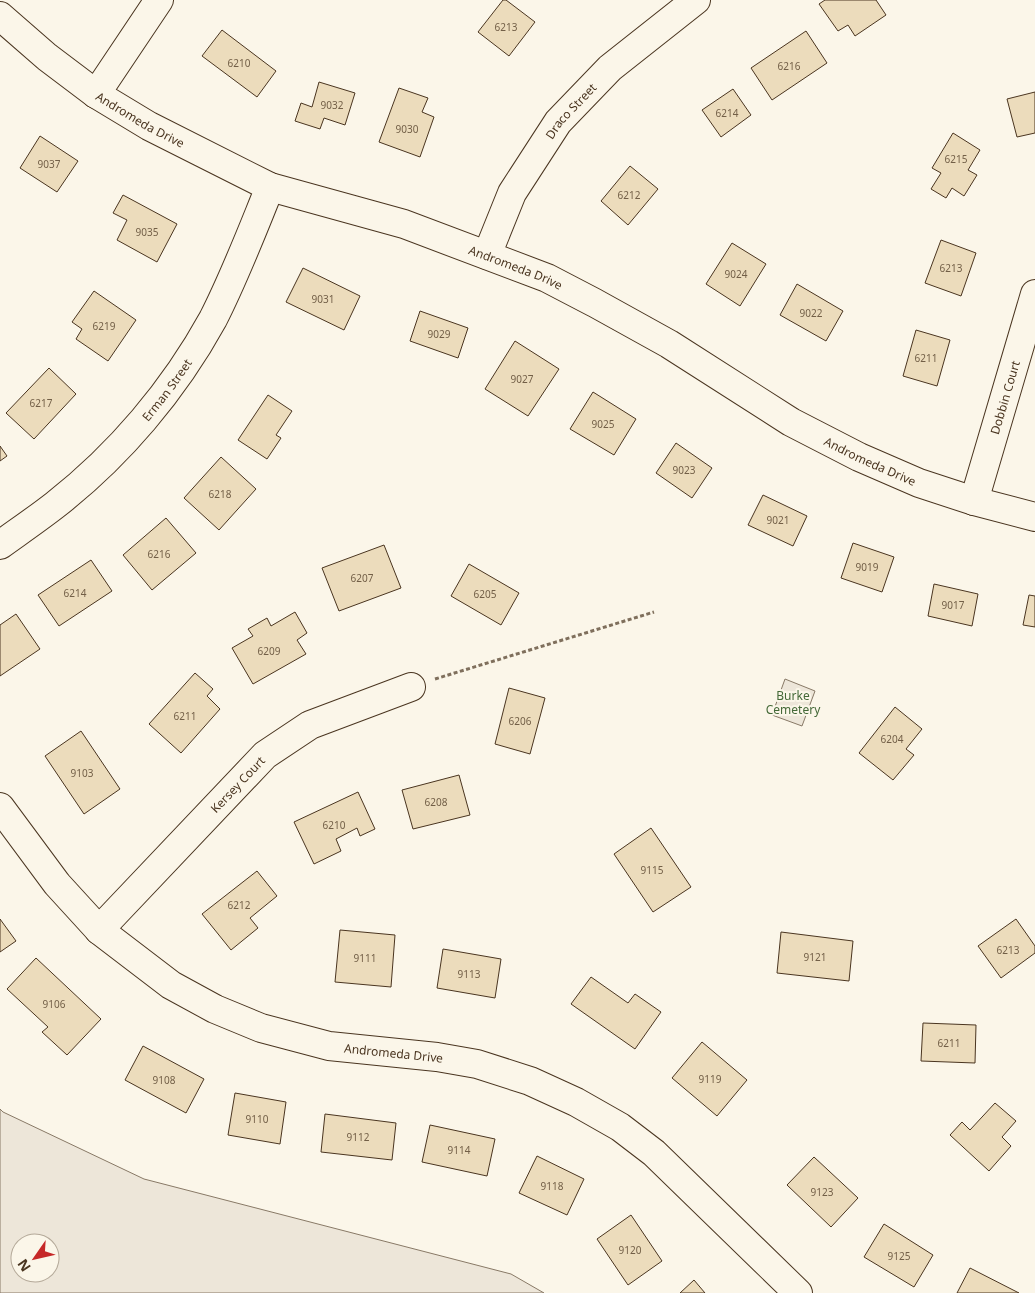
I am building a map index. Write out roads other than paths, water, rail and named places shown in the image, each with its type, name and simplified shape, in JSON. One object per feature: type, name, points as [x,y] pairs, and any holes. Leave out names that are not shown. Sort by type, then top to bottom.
[{"type":"street","points":[[96,94],[159,0]]},
{"type":"street","name":"Draco Street","points":[[487,255],[512,193],[558,122],[610,68],[696,0]]},
{"type":"street","name":"Andromeda Drive","points":[[0,16],[47,57],[96,94],[149,126],[270,187],[404,224],[547,278],[595,302],[668,344],[791,422],[859,457],[919,483],[974,501],[1035,517]]},
{"type":"street","name":"Erman Street","points":[[0,545],[56,505],[101,465],[142,423],[178,375],[212,320],[229,286],[270,187]]},
{"type":"street","name":"Dobbin Court","points":[[974,501],[1035,294]]},
{"type":"street","name":"Kersey Court","points":[[99,930],[265,755],[310,725],[411,686]]},
{"type":"street","name":"Andromeda Drive","points":[[0,806],[57,884],[99,930],[171,986],[215,1009],[261,1028],[329,1046],[437,1056],[477,1064],[530,1081],[576,1102],[620,1127],[654,1153],[798,1293]]},
{"type":"park label","name":"Burke Cemetery","points":[[793,702]]}]
